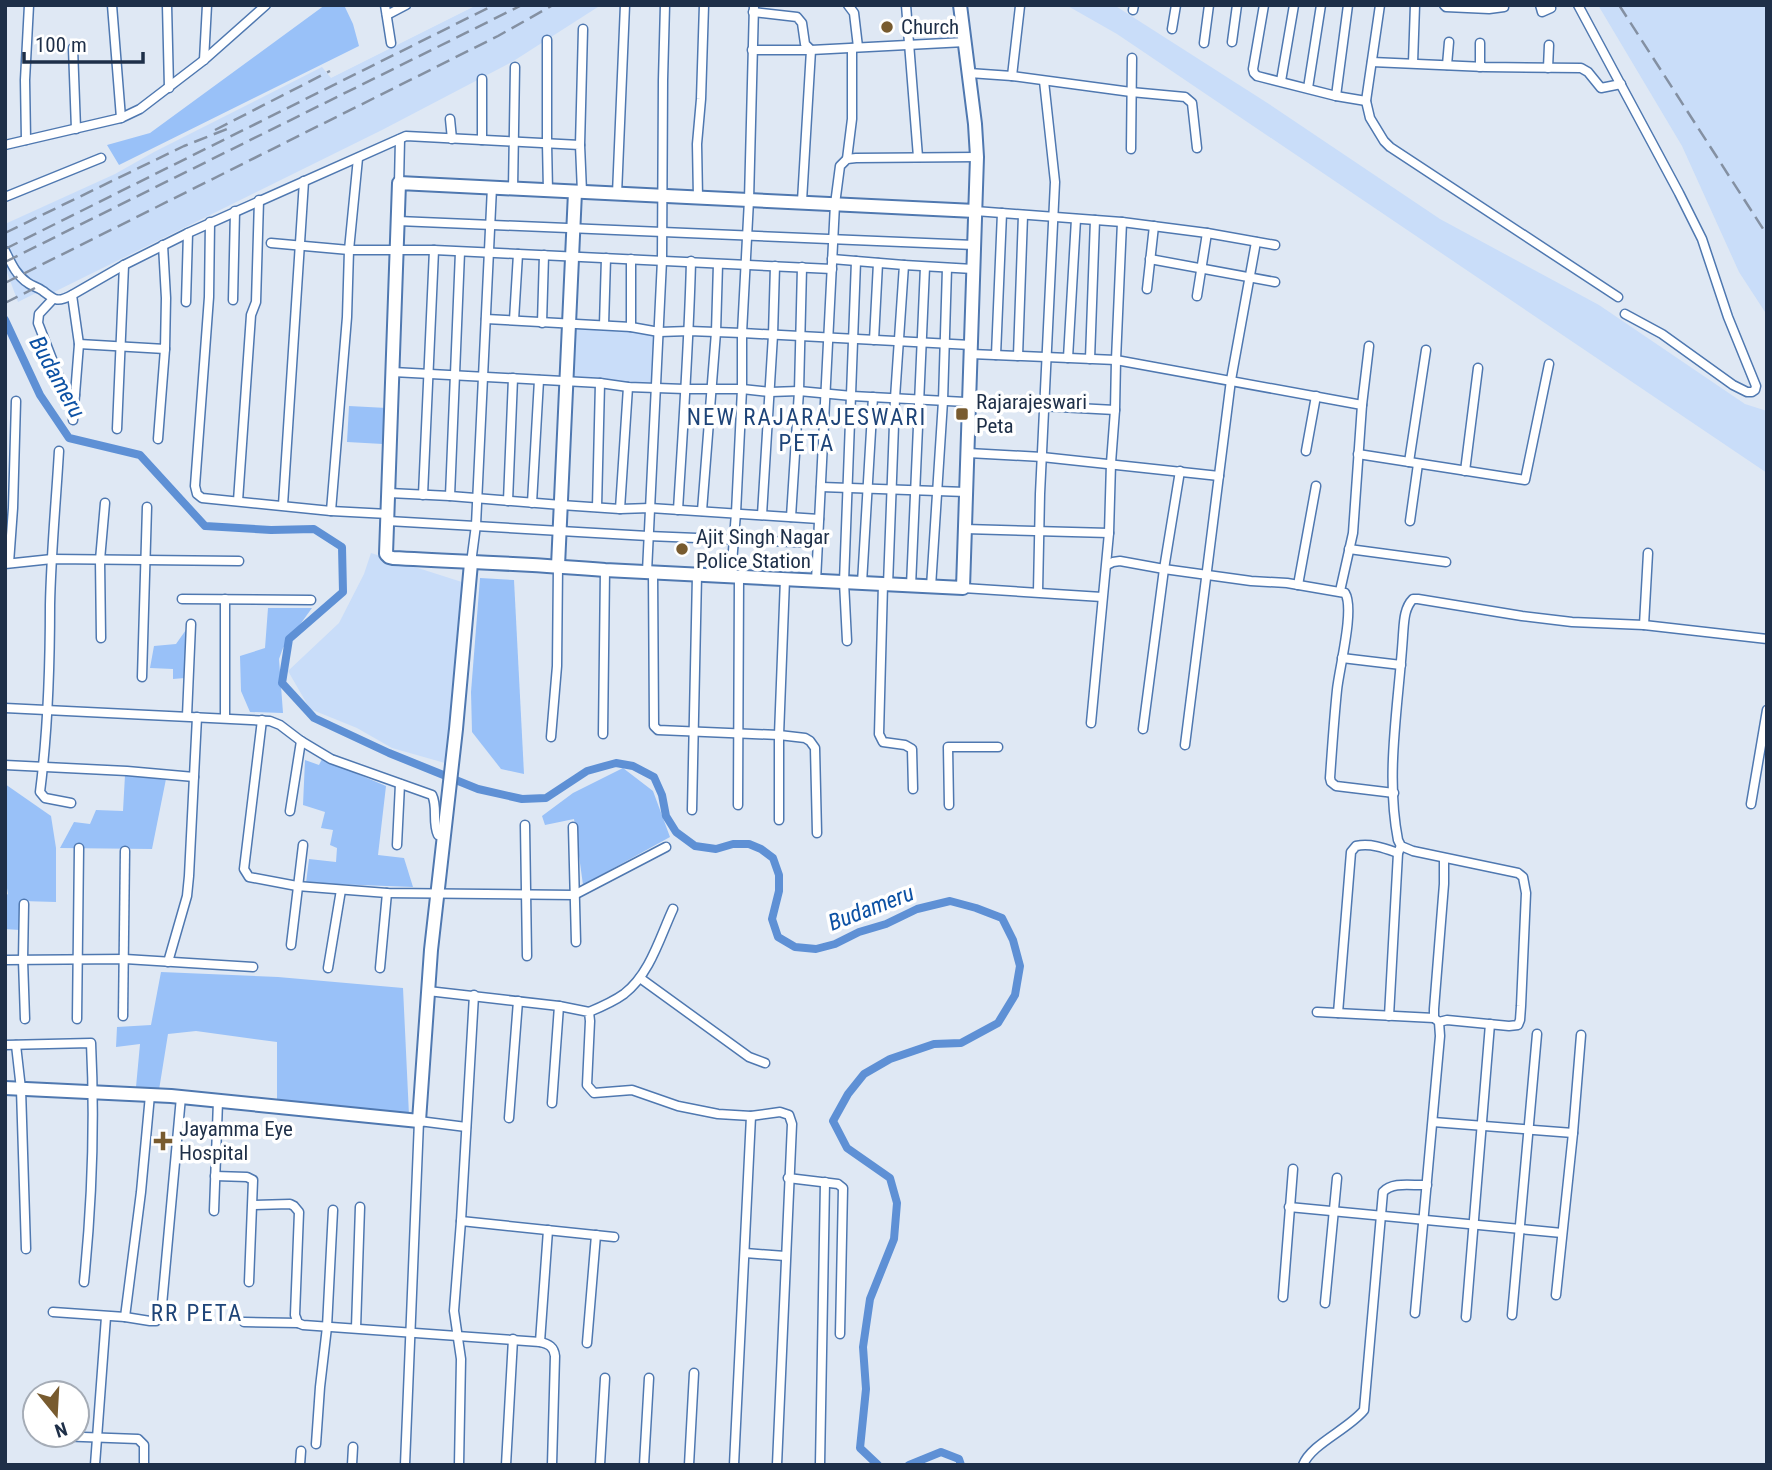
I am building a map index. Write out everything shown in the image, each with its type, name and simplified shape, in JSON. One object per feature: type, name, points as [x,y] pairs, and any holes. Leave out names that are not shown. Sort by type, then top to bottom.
[{"type":"street","points":[[26,140],[25,80],[29,5]]},
{"type":"street","points":[[112,5],[121,118]]},
{"type":"street","points":[[167,5],[169,88]]},
{"type":"street","points":[[204,60],[207,5]]},
{"type":"street","points":[[255,5],[255,16]]},
{"type":"street","points":[[5,145],[121,118],[140,109],[204,60],[266,5]]},
{"type":"street","points":[[385,5],[391,43]]},
{"type":"street","points":[[387,15],[406,5]]},
{"type":"street","points":[[617,194],[625,5]]},
{"type":"street","points":[[665,5],[663,232],[648,536],[654,726],[658,730],[804,738],[813,744],[817,833]]},
{"type":"street","points":[[698,198],[704,5]]},
{"type":"street","points":[[816,581],[835,204],[840,166],[847,159],[852,119],[854,9],[848,5]]},
{"type":"street","points":[[906,5],[918,158]]},
{"type":"street","points":[[960,5],[977,157],[964,589]]},
{"type":"street","points":[[1172,29],[1176,5]]},
{"type":"street","points":[[1204,43],[1209,5]]},
{"type":"street","points":[[1232,42],[1237,5]]},
{"type":"street","points":[[1264,5],[1253,69],[1257,76],[1366,101]]},
{"type":"street","points":[[1281,82],[1294,5]]},
{"type":"street","points":[[1308,88],[1321,5]]},
{"type":"street","points":[[1336,96],[1348,5]]},
{"type":"street","points":[[1380,5],[1366,101],[1370,118],[1384,141],[1618,297]]},
{"type":"street","points":[[1413,63],[1415,5]]},
{"type":"street","points":[[1444,5],[1489,9],[1504,5]]},
{"type":"street","points":[[1540,5],[1542,12],[1552,8]]},
{"type":"street","points":[[1578,5],[1702,239],[1728,317],[1756,386],[1755,390],[1747,392],[1733,386],[1662,334],[1625,314]]},
{"type":"street","points":[[1013,76],[1020,6]]},
{"type":"street","points":[[738,805],[734,539],[748,236],[754,8],[797,18],[802,23],[805,44],[811,50],[802,201]]},
{"type":"street","points":[[551,737],[557,654],[558,566],[573,228],[579,192],[583,29]]},
{"type":"street","points":[[547,40],[548,191]]},
{"type":"street","points":[[752,50],[811,50],[965,41]]},
{"type":"street","points":[[1447,65],[1449,42]]},
{"type":"street","points":[[1480,43],[1480,67]]},
{"type":"street","points":[[1548,68],[1549,45]]},
{"type":"street","points":[[73,48],[76,129]]},
{"type":"street","points":[[1131,149],[1132,58]]},
{"type":"street","points":[[1372,62],[1585,69],[1601,88],[1620,84]]},
{"type":"street","points":[[513,189],[515,67]]},
{"type":"street","points":[[968,73],[1175,95],[1189,99],[1192,103],[1197,148]]},
{"type":"street","points":[[482,79],[482,140]]},
{"type":"street","points":[[1038,592],[1055,182],[1044,81]]},
{"type":"street","points":[[450,119],[452,139]]},
{"type":"street","points":[[5,251],[17,274],[28,283],[54,299],[65,299],[124,265],[210,222],[407,136],[580,145]]},
{"type":"street","points":[[400,139],[385,549],[389,557],[1102,597]]},
{"type":"street","points":[[847,159],[977,157]]},
{"type":"street","points":[[5,197],[101,158]]},
{"type":"street","points":[[331,511],[358,158]]},
{"type":"street","points":[[283,505],[304,181]]},
{"type":"street","points":[[399,183],[975,211],[1122,222],[1275,245]]},
{"type":"street","points":[[405,1465],[419,1121],[441,834],[456,729],[471,563],[477,526],[492,187]]},
{"type":"street","points":[[238,501],[251,315],[256,302],[258,200]]},
{"type":"street","points":[[233,300],[235,211]]},
{"type":"street","points":[[996,355],[1002,213]]},
{"type":"street","points":[[1018,356],[1023,215]]},
{"type":"street","points":[[1068,358],[1076,219]]},
{"type":"street","points":[[1090,359],[1095,220]]},
{"type":"street","points":[[398,221],[974,245]]},
{"type":"street","points":[[210,222],[209,297],[196,491],[202,498],[477,526],[818,543]]},
{"type":"street","points":[[1091,723],[1109,533],[1122,222]]},
{"type":"street","points":[[1147,289],[1154,226]]},
{"type":"street","points":[[186,302],[188,233]]},
{"type":"street","points":[[1197,296],[1207,233]]},
{"type":"street","points":[[1185,745],[1231,380],[1256,242]]},
{"type":"street","points":[[271,243],[349,250],[435,250],[832,269]]},
{"type":"street","points":[[158,439],[165,349],[163,245]]},
{"type":"street","points":[[423,495],[435,250]]},
{"type":"street","points":[[450,496],[460,252]]},
{"type":"street","points":[[514,320],[518,254]]},
{"type":"street","points":[[542,323],[544,255]]},
{"type":"street","points":[[604,326],[606,258]]},
{"type":"street","points":[[631,259],[631,327]]},
{"type":"street","points":[[832,259],[974,269]]},
{"type":"street","points":[[1150,259],[1275,282]]},
{"type":"street","points":[[678,510],[684,389],[690,331],[691,261]]},
{"type":"street","points":[[847,641],[844,582],[856,261]]},
{"type":"street","points":[[874,340],[878,263]]},
{"type":"street","points":[[702,511],[716,332],[718,264]]},
{"type":"street","points":[[117,429],[124,265]]},
{"type":"street","points":[[904,265],[879,734],[883,742],[905,745],[912,749],[913,789]]},
{"type":"street","points":[[762,515],[774,335],[775,266]]},
{"type":"street","points":[[791,517],[799,391],[802,267]]},
{"type":"street","points":[[911,586],[925,267]]},
{"type":"street","points":[[931,587],[943,401],[947,268]]},
{"type":"street","points":[[72,295],[79,344],[73,420]]},
{"type":"street","points":[[54,299],[39,314],[38,323],[64,390],[75,395]]},
{"type":"street","points":[[486,319],[631,327],[659,332],[742,333],[944,343],[996,355],[1115,360],[1362,405]]},
{"type":"street","points":[[79,344],[165,349]]},
{"type":"street","points":[[1340,591],[1353,533],[1369,346]]},
{"type":"street","points":[[1410,521],[1426,350]]},
{"type":"street","points":[[1358,454],[1525,480],[1549,363]]},
{"type":"street","points":[[1465,471],[1478,368]]},
{"type":"street","points":[[393,372],[600,383],[628,387],[799,391],[1115,410]]},
{"type":"street","points":[[508,501],[513,378]]},
{"type":"street","points":[[532,503],[539,380]]},
{"type":"street","points":[[597,507],[600,383]]},
{"type":"street","points":[[620,509],[628,387]]},
{"type":"street","points":[[1306,451],[1316,396]]},
{"type":"street","points":[[862,583],[873,397]]},
{"type":"street","points":[[16,401],[10,464],[7,564],[52,559],[239,561]]},
{"type":"street","points":[[59,451],[52,559],[48,709],[40,792],[42,797],[71,803]]},
{"type":"street","points":[[968,453],[1111,463],[1219,476]]},
{"type":"street","points":[[1143,729],[1180,471]]},
{"type":"street","points":[[1298,585],[1316,486]]},
{"type":"street","points":[[821,487],[967,492]]},
{"type":"street","points":[[389,493],[819,519]]},
{"type":"street","points":[[101,639],[100,560],[104,503]]},
{"type":"street","points":[[142,677],[147,507]]},
{"type":"street","points":[[965,529],[1109,533]]},
{"type":"street","points":[[1349,549],[1446,562]]},
{"type":"street","points":[[1644,625],[1648,553]]},
{"type":"street","points":[[1107,565],[1120,561],[1345,593],[1349,604],[1337,689],[1330,778],[1336,786],[1394,793]]},
{"type":"street","points":[[603,734],[605,570]]},
{"type":"street","points":[[692,810],[697,575]]},
{"type":"street","points":[[779,820],[779,735],[785,579]]},
{"type":"street","points":[[182,599],[311,600]]},
{"type":"street","points":[[225,599],[225,718]]},
{"type":"street","points":[[1390,1016],[1399,849],[1394,793],[1394,750],[1405,619],[1407,607],[1413,599],[1572,622],[1644,625],[1767,639]]},
{"type":"street","points":[[168,962],[187,897],[189,876],[194,777],[191,624]]},
{"type":"street","points":[[1342,658],[1401,665]]},
{"type":"street","points":[[5,708],[262,720],[280,725],[301,741],[338,762],[432,795],[435,804],[434,822],[441,834]]},
{"type":"street","points":[[1751,804],[1767,710]]},
{"type":"street","points":[[262,720],[244,869],[244,873],[249,877],[297,886],[387,893],[574,895],[666,848]]},
{"type":"street","points":[[290,811],[301,741]]},
{"type":"street","points":[[949,806],[948,747],[998,747]]},
{"type":"street","points":[[5,765],[194,777]]},
{"type":"street","points":[[397,845],[401,783]]},
{"type":"street","points":[[525,825],[527,957]]},
{"type":"street","points":[[573,827],[576,942]]},
{"type":"street","points":[[290,945],[303,845]]},
{"type":"street","points":[[1317,1012],[1518,1025],[1526,893],[1524,882],[1518,873],[1399,849],[1369,845],[1352,849],[1338,1013]]},
{"type":"street","points":[[76,1019],[79,848]]},
{"type":"street","points":[[123,1016],[125,851]]},
{"type":"street","points":[[1415,1313],[1440,1036],[1437,1020],[1444,858]]},
{"type":"street","points":[[328,968],[341,890]]},
{"type":"street","points":[[380,968],[387,893]]},
{"type":"street","points":[[24,904],[25,1019]]},
{"type":"street","points":[[428,990],[589,1012],[617,999],[640,978],[673,909]]},
{"type":"street","points":[[5,960],[125,959],[253,967]]},
{"type":"street","points":[[640,978],[749,1057],[765,1063]]},
{"type":"street","points":[[459,1465],[461,1359],[454,1311],[474,995]]},
{"type":"street","points":[[509,1118],[518,1001]]},
{"type":"street","points":[[552,1103],[559,1006]]},
{"type":"street","points":[[589,1012],[587,1085],[594,1093],[632,1090],[661,1101],[718,1115],[751,1116],[780,1112],[789,1115],[792,1124],[777,1465]]},
{"type":"street","points":[[1466,1317],[1490,1024]]},
{"type":"street","points":[[1512,1315],[1537,1034]]},
{"type":"street","points":[[1556,1295],[1581,1035]]},
{"type":"street","points":[[5,1045],[91,1043],[94,1092],[91,1215],[84,1282]]},
{"type":"street","points":[[16,1045],[21,1089],[26,1249]]},
{"type":"street","points":[[5,1088],[181,1097],[466,1127]]},
{"type":"street","points":[[125,1317],[150,1095]]},
{"type":"street","points":[[53,1312],[150,1321],[156,1321],[161,1316],[181,1097]]},
{"type":"street","points":[[214,1211],[218,1101]]},
{"type":"street","points":[[734,1465],[751,1116]]},
{"type":"street","points":[[1433,1122],[1573,1133]]},
{"type":"street","points":[[1283,1297],[1293,1169]]},
{"type":"street","points":[[215,1176],[251,1178],[254,1184],[249,1282]]},
{"type":"street","points":[[788,1178],[841,1186],[840,1334]]},
{"type":"street","points":[[1325,1303],[1337,1178]]},
{"type":"street","points":[[820,1465],[825,1182]]},
{"type":"street","points":[[1303,1465],[1310,1453],[1359,1417],[1364,1410],[1383,1192],[1386,1187],[1393,1185],[1427,1185]]},
{"type":"street","points":[[253,1205],[290,1204],[299,1212],[295,1315],[298,1323]]},
{"type":"street","points":[[356,1328],[360,1207]]},
{"type":"street","points":[[1289,1207],[1562,1233]]},
{"type":"street","points":[[317,1444],[327,1327],[332,1210]]},
{"type":"street","points":[[461,1221],[614,1237]]},
{"type":"street","points":[[540,1342],[548,1230]]},
{"type":"street","points":[[587,1343],[596,1235]]},
{"type":"street","points":[[746,1253],[785,1256]]},
{"type":"street","points":[[95,1465],[106,1317]]},
{"type":"street","points":[[244,1322],[298,1323],[308,1326],[547,1343],[555,1356],[552,1465]]},
{"type":"street","points":[[506,1465],[513,1339]]},
{"type":"street","points":[[689,1465],[694,1373]]},
{"type":"street","points":[[600,1465],[605,1378]]},
{"type":"street","points":[[644,1465],[649,1378]]},
{"type":"street","points":[[91,1438],[142,1441],[145,1448],[144,1465]]},
{"type":"street","points":[[352,1465],[353,1447]]},
{"type":"street","points":[[300,1465],[301,1451]]},
{"type":"shaded area","points":[[325,5],[344,5],[359,46],[119,165],[107,145],[150,133]]},
{"type":"shaded area","points":[[477,5],[601,5],[512,62],[382,130],[44,297],[36,293],[18,302],[5,267],[5,224],[115,174],[322,67],[331,78]]},
{"type":"shaded area","points":[[1066,5],[1114,5],[1269,104],[1440,219],[1599,305],[1745,404],[1767,411],[1767,473],[1117,34]]},
{"type":"shaded area","points":[[1598,5],[1767,5],[1767,315],[1739,272],[1682,146]]},
{"type":"shaded area","points":[[576,329],[658,333],[655,383],[574,379]]},
{"type":"shaded area","points":[[349,406],[387,408],[383,444],[347,442]]},
{"type":"shaded area","points":[[371,553],[465,583],[445,763],[392,748],[357,728],[310,709],[288,671],[339,623],[364,574]]},
{"type":"shaded area","points":[[480,578],[514,580],[524,774],[501,769],[472,732],[471,692]]},
{"type":"shaded area","points":[[268,608],[312,608],[283,648],[279,659],[283,713],[250,712],[241,691],[240,656],[265,648]]},
{"type":"shaded area","points":[[188,627],[185,678],[173,679],[173,669],[150,668],[154,646],[176,644]]},
{"type":"shaded area","points":[[322,759],[386,786],[378,855],[404,858],[413,887],[306,883],[309,859],[336,862],[337,848],[330,845],[333,830],[321,828],[325,812],[303,805],[305,760],[319,765]]},
{"type":"shaded area","points":[[623,768],[653,791],[670,837],[583,885],[574,819],[545,825],[542,816],[573,793]]},
{"type":"shaded area","points":[[125,775],[166,779],[152,849],[60,848],[74,822],[90,824],[96,810],[123,811]]},
{"type":"shaded area","points":[[5,784],[51,816],[56,848],[56,902],[22,901],[20,930],[5,929],[5,896],[8,894],[5,876]]},
{"type":"shaded area","points":[[161,972],[278,977],[403,988],[409,1115],[277,1101],[277,1042],[196,1031],[168,1034],[159,1090],[136,1087],[140,1044],[116,1047],[117,1027],[151,1025]]},
{"type":"waterway","name":"Budameru","points":[[5,320],[40,395],[69,438],[140,455],[205,526],[271,530],[314,529],[342,547],[343,592],[289,639],[282,683],[314,718],[389,753],[478,789],[522,799],[546,798],[587,771],[616,763],[633,766],[654,777],[662,795],[666,816],[676,832],[695,846],[716,849],[733,844],[749,844],[773,858],[779,875],[779,891],[772,919],[778,937],[795,947],[816,949],[835,944],[917,909],[950,901],[1002,918],[1013,940],[1020,966],[1015,995],[998,1023],[961,1043],[934,1044],[890,1059],[864,1074],[848,1094],[833,1121],[847,1148],[890,1178],[897,1203],[894,1239],[870,1299],[863,1347],[866,1389],[860,1448],[878,1465]]},
{"type":"waterway","name":"Budameru","points":[[909,1465],[941,1452],[959,1459],[961,1465]]},
{"type":"railway","points":[[5,249],[494,5]]},
{"type":"railway","points":[[5,262],[522,5]]},
{"type":"railway","points":[[5,283],[498,36],[553,5]]},
{"type":"railway","points":[[1619,5],[1767,235]]},
{"type":"railway","points":[[215,130],[330,71]]},
{"type":"railway","points":[[5,233],[184,146],[227,129]]},
{"type":"railway","points":[[5,303],[35,288]]},
{"type":"place","name":"Church","points":[[887,27]]},
{"type":"place","name":"Rajarajeswari Peta","points":[[962,414]]},
{"type":"place","name":"Ajit Singh Nagar Police Station","points":[[682,549]]},
{"type":"place","name":"Jayamma Eye Hospital","points":[[163,1141]]},
{"type":"district","name":"NEW RAJARAJESWARI PETA","points":[[807,430]]},
{"type":"district","name":"RR PETA","points":[[197,1313]]}]
